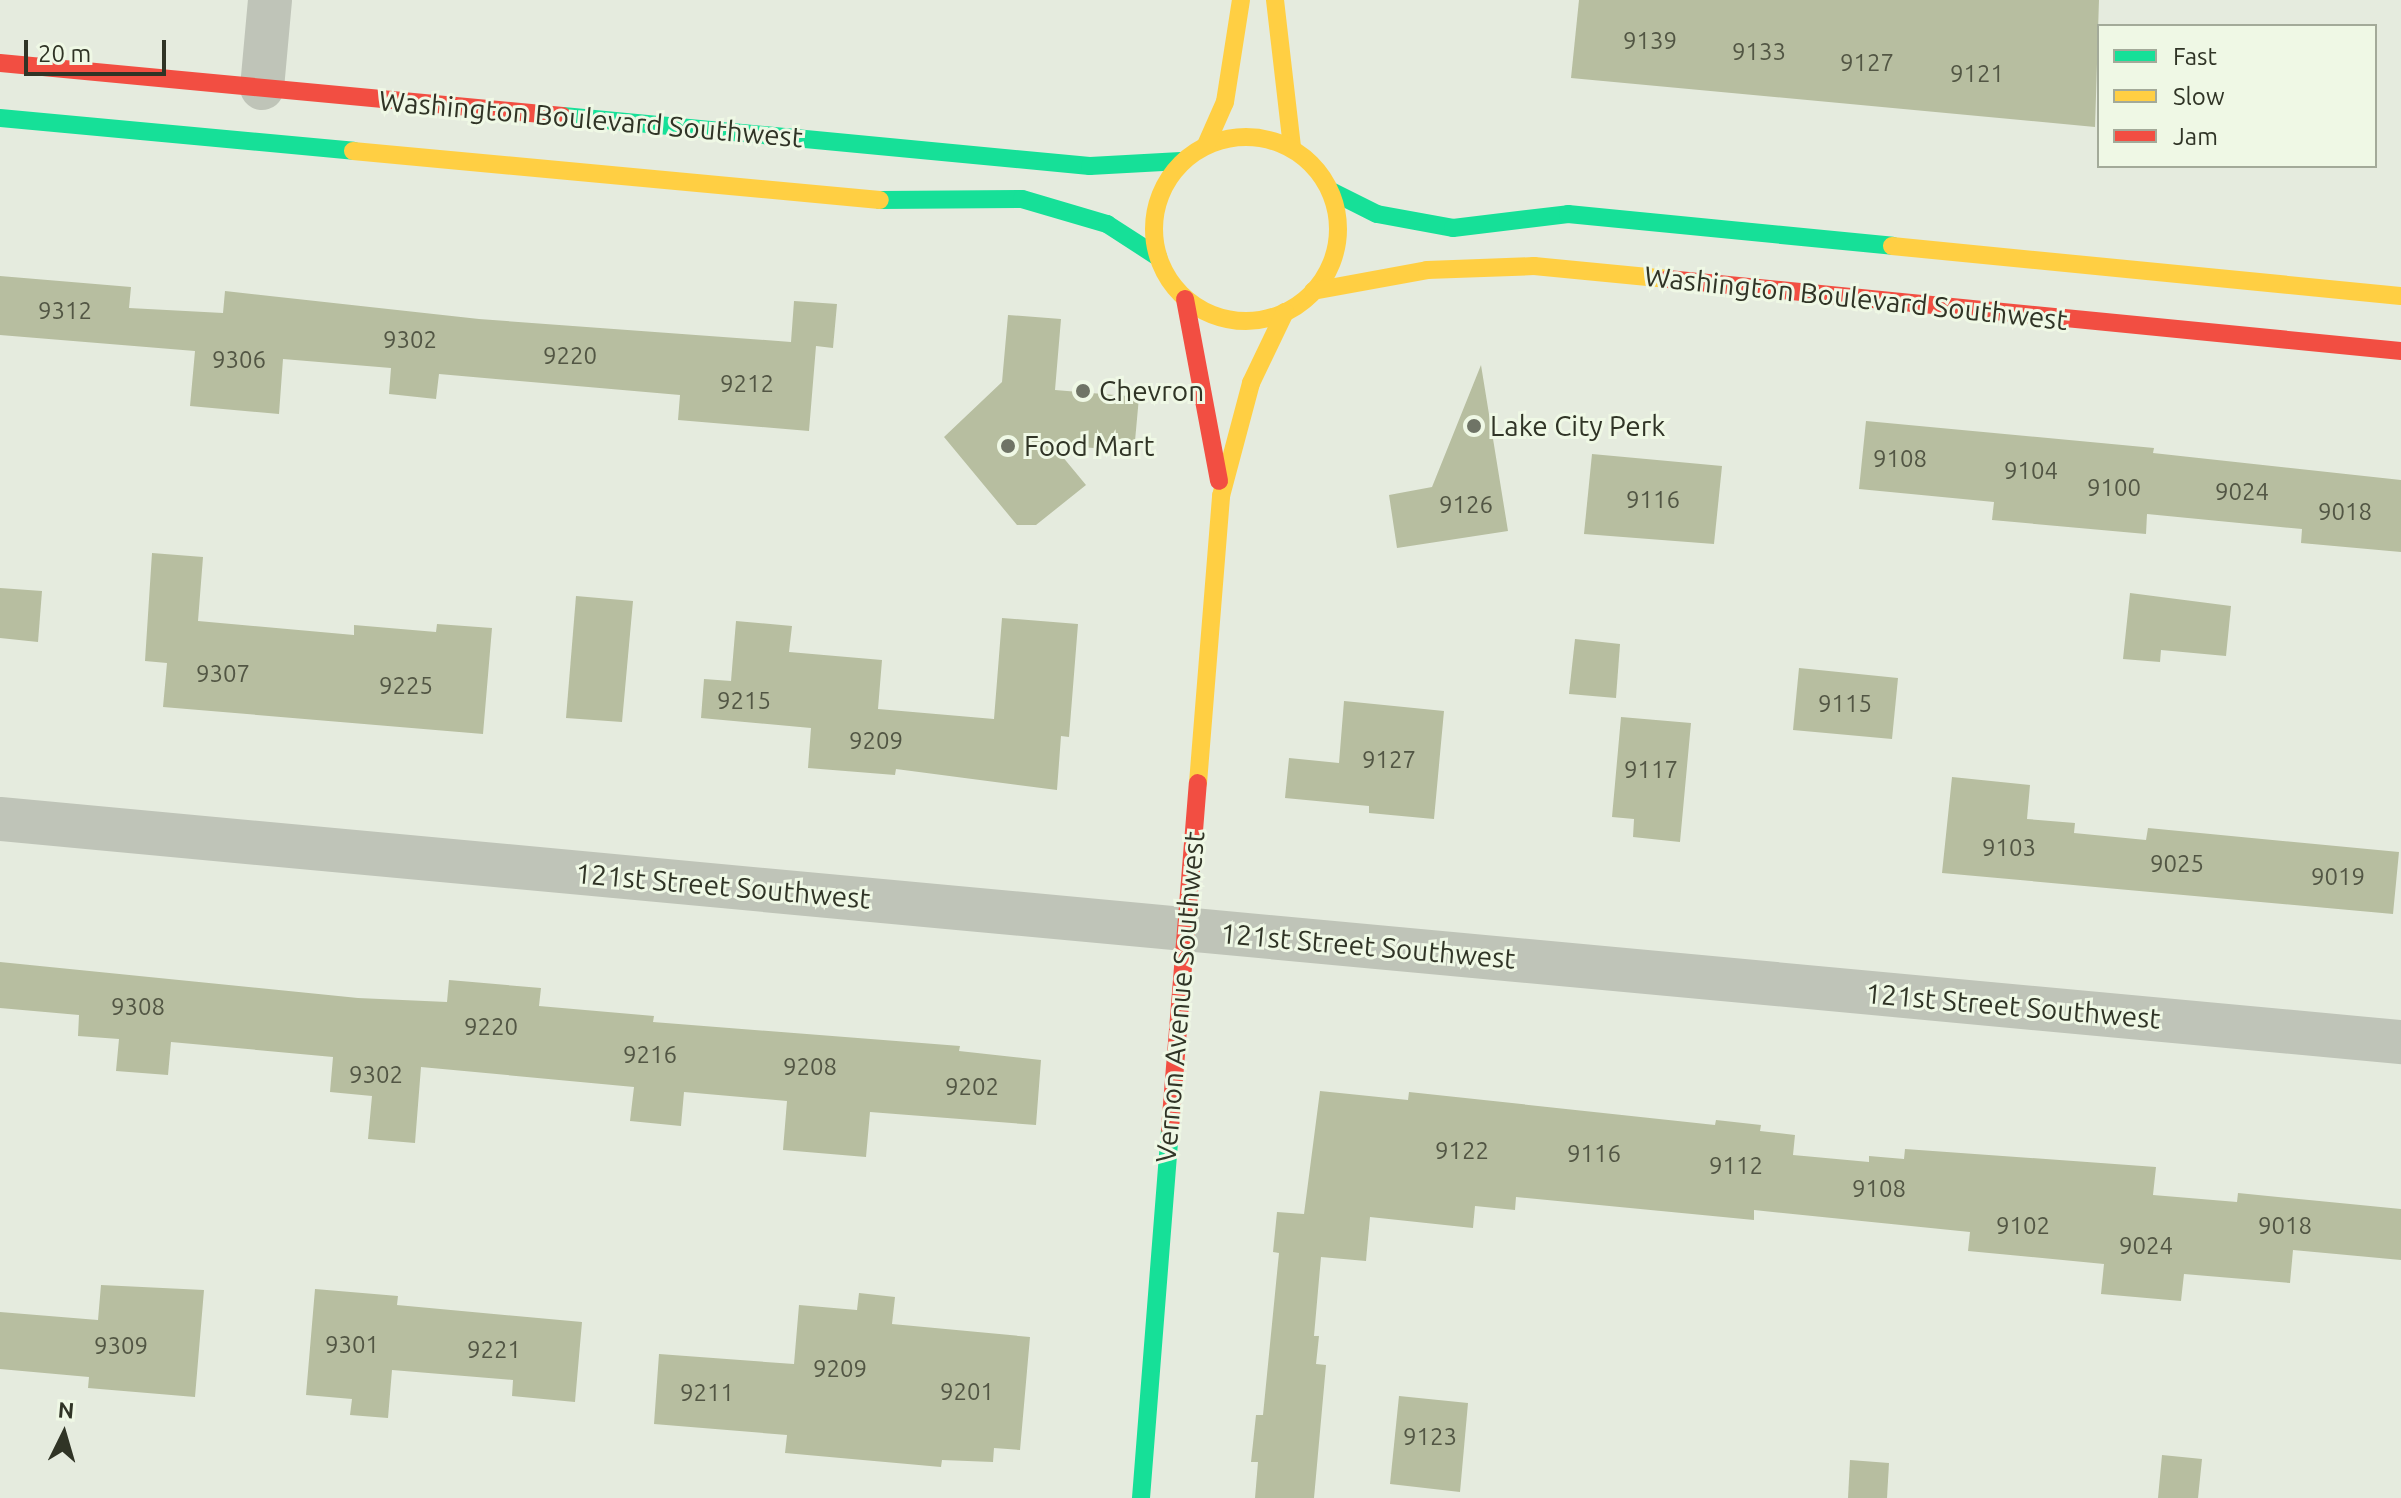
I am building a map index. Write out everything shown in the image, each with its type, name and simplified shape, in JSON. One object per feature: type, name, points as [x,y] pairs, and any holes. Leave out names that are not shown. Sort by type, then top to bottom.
[{"type":"main road","points":[[1206,145],[1225,102],[1241,0]]},
{"type":"main road","points":[[1275,0],[1292,148]]},
{"type":"main road","name":"Washington Boulevard Southwest","points":[[0,63],[1090,166],[1181,161]]},
{"type":"main road","name":"Washington Boulevard Southwest","points":[[0,118],[892,201],[1022,199],[1107,224],[1158,257]]},
{"type":"main road","points":[[1249,137],[1292,148],[1315,166],[1331,191],[1339,219],[1336,251],[1313,291],[1285,312],[1243,322],[1212,315],[1185,299],[1158,257],[1154,213],[1164,185],[1181,161],[1206,145],[1249,137]]},
{"type":"main road","name":"Washington Boulevard Southwest","points":[[1331,191],[1377,214],[1453,228],[1568,214],[2401,296]]},
{"type":"main road","name":"Washington Boulevard Southwest","points":[[1313,291],[1427,270],[1534,266],[2401,351]]},
{"type":"main road","name":"Vernon Avenue Southwest","points":[[1185,299],[1221,496]]},
{"type":"main road","name":"Vernon Avenue Southwest","points":[[1141,1498],[1221,496],[1251,383],[1285,312]]},
{"type":"street","points":[[262,88],[270,0]]},
{"type":"street","name":"121st Street Southwest","points":[[0,819],[2401,1042]]},
{"type":"building","points":[[1579,0],[2099,0],[2095,127],[1571,78]]},
{"type":"building","points":[[0,276],[131,287],[129,308],[223,313],[225,291],[479,319],[791,342],[794,301],[837,304],[833,348],[816,346],[809,431],[678,420],[680,395],[439,374],[436,399],[389,394],[391,368],[283,359],[279,414],[190,406],[195,351],[0,335]]},
{"type":"building","points":[[1008,315],[1061,319],[1055,390],[1139,397],[1134,452],[1052,444],[1086,485],[1036,525],[1017,525],[944,437],[1002,382]]},
{"type":"building","name":"Lake City Perk","points":[[1481,365],[1508,531],[1397,548],[1389,495],[1432,487]]},
{"type":"building","points":[[1866,421],[2154,448],[2153,453],[2401,480],[2401,552],[2301,543],[2302,529],[2147,514],[2146,534],[1992,520],[1994,502],[1859,489]]},
{"type":"building","points":[[1592,454],[1722,466],[1714,544],[1584,534]]},
{"type":"building","points":[[152,553],[203,557],[198,621],[354,635],[354,625],[436,632],[437,624],[492,628],[483,734],[163,707],[167,663],[145,661]]},
{"type":"building","points":[[0,588],[42,591],[38,642],[0,638]]},
{"type":"building","points":[[2130,593],[2231,606],[2226,656],[2161,650],[2160,662],[2123,659]]},
{"type":"building","points":[[576,596],[633,601],[622,722],[566,718]]},
{"type":"building","points":[[1002,618],[1078,624],[1069,737],[1061,736],[1057,790],[896,769],[895,775],[808,768],[811,728],[701,718],[704,679],[731,681],[736,621],[792,626],[789,652],[882,660],[878,709],[994,719]]},
{"type":"building","points":[[1575,639],[1620,644],[1616,698],[1569,694]]},
{"type":"building","points":[[1799,668],[1898,678],[1892,739],[1793,730]]},
{"type":"building","points":[[1344,701],[1444,711],[1434,819],[1369,813],[1369,806],[1285,798],[1289,758],[1339,763]]},
{"type":"building","points":[[1621,717],[1691,723],[1680,842],[1633,837],[1634,819],[1612,817]]},
{"type":"building","points":[[1952,777],[2030,785],[2027,819],[2075,823],[2074,833],[2146,840],[2148,828],[2399,852],[2393,914],[1942,873]]},
{"type":"building","points":[[0,962],[358,998],[447,1002],[449,980],[541,988],[539,1006],[654,1016],[653,1022],[960,1046],[959,1051],[1041,1060],[1036,1125],[870,1112],[866,1157],[783,1150],[787,1101],[684,1092],[681,1126],[630,1121],[634,1087],[421,1067],[415,1143],[368,1139],[372,1096],[330,1092],[333,1057],[171,1042],[168,1075],[116,1071],[119,1039],[78,1036],[79,1015],[0,1008]]},
{"type":"building","points":[[1320,1091],[1408,1100],[1409,1092],[1715,1125],[1716,1120],[1761,1125],[1760,1131],[1795,1135],[1793,1155],[1869,1162],[1869,1156],[1904,1159],[1905,1149],[2156,1167],[2153,1195],[2237,1202],[2238,1193],[2401,1209],[2401,1260],[2293,1250],[2290,1283],[2184,1274],[2181,1301],[2101,1294],[2104,1264],[1968,1251],[1970,1232],[1754,1210],[1754,1220],[1516,1197],[1515,1210],[1475,1206],[1473,1228],[1370,1217],[1366,1261],[1321,1257],[1314,1336],[1319,1336],[1316,1364],[1326,1365],[1314,1498],[1255,1498],[1258,1462],[1251,1462],[1256,1415],[1263,1415],[1279,1253],[1273,1252],[1277,1212],[1304,1214]]},
{"type":"building","points":[[101,1285],[204,1290],[195,1397],[88,1388],[89,1377],[0,1369],[0,1312],[98,1320]]},
{"type":"building","points":[[315,1289],[398,1296],[397,1305],[582,1322],[575,1402],[512,1396],[513,1380],[392,1370],[388,1418],[350,1415],[352,1399],[306,1395]]},
{"type":"building","points":[[859,1293],[895,1297],[892,1324],[1030,1337],[1020,1450],[994,1448],[993,1462],[942,1460],[941,1467],[785,1453],[787,1435],[654,1424],[659,1354],[794,1364],[799,1305],[857,1310]]},
{"type":"building","points":[[1399,1396],[1468,1403],[1460,1492],[1390,1484]]},
{"type":"building","points":[[2162,1455],[2202,1459],[2198,1498],[2158,1498]]},
{"type":"building","points":[[1850,1460],[1889,1463],[1887,1498],[1848,1498]]},
{"type":"traffic: fast","points":[[563,116],[1090,166],[1181,161]]},
{"type":"traffic: fast","points":[[0,118],[353,151]]},
{"type":"traffic: fast","points":[[1331,191],[1377,214],[1453,228],[1568,214],[1892,246]]},
{"type":"traffic: fast","points":[[880,200],[1022,199],[1107,224],[1158,257]]},
{"type":"traffic: fast","points":[[1141,1498],[1170,1129]]},
{"type":"traffic: slow","points":[[1206,145],[1225,102],[1241,0]]},
{"type":"traffic: slow","points":[[1275,0],[1292,148]]},
{"type":"traffic: slow","points":[[1246,137],[1264,138],[1281,144],[1311,164],[1331,194],[1337,211],[1338,229],[1337,247],[1331,264],[1311,294],[1281,314],[1264,320],[1246,321],[1228,320],[1211,314],[1181,294],[1161,264],[1155,247],[1154,229],[1155,211],[1161,194],[1181,164],[1211,144],[1228,138],[1246,137]]},
{"type":"traffic: slow","points":[[353,151],[880,200]]},
{"type":"traffic: slow","points":[[1892,246],[2401,296]]},
{"type":"traffic: slow","points":[[1313,291],[1427,270],[1534,266],[1668,279]]},
{"type":"traffic: slow","points":[[1198,783],[1221,496],[1251,383],[1285,312]]},
{"type":"traffic: jam","points":[[0,63],[563,116]]},
{"type":"traffic: jam","points":[[1668,279],[2401,351]]},
{"type":"traffic: jam","points":[[1185,299],[1219,481]]},
{"type":"traffic: jam","points":[[1170,1129],[1198,783]]},
{"type":"place","name":"Chevron","points":[[1083,391]]},
{"type":"place","name":"Lake City Perk","points":[[1474,426]]},
{"type":"place","name":"Food Mart","points":[[1008,446]]}]
